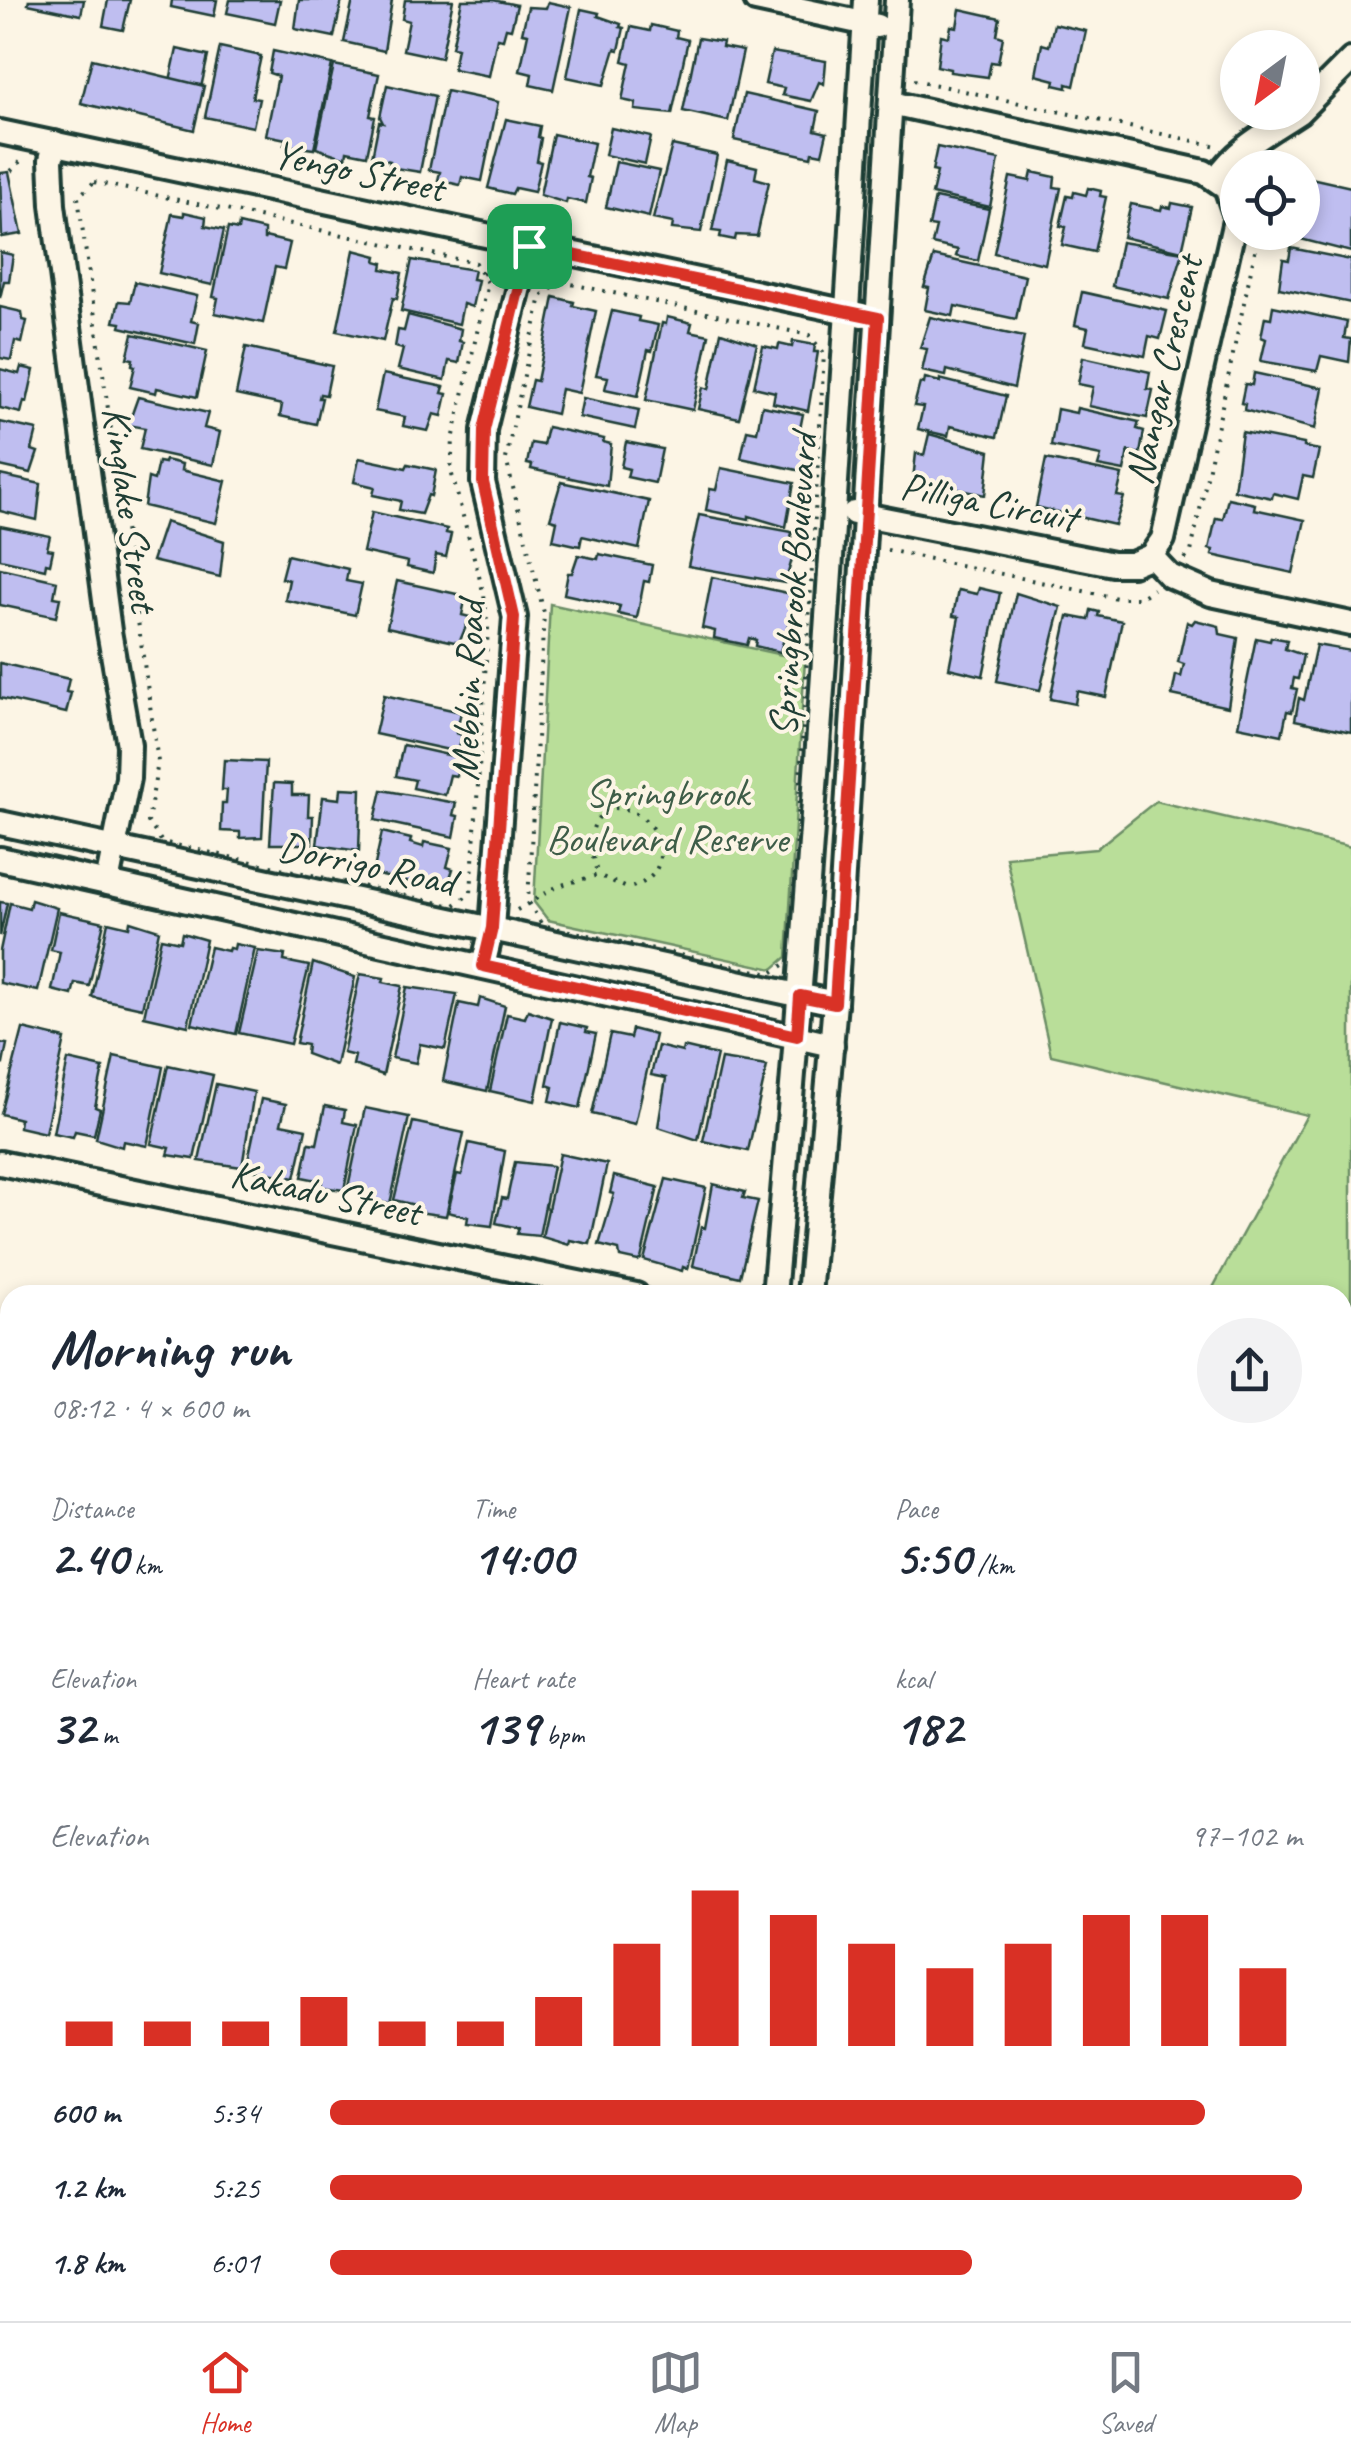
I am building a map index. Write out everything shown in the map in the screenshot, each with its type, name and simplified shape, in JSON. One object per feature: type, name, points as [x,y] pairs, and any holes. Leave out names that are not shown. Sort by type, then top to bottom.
[{"type":"street","points":[[756,0],[866,12],[896,31]]},
{"type":"street","name":"Springbrook Boulevard","points":[[810,1285],[835,1003],[897,0]]},
{"type":"street","name":"Springbrook Boulevard","points":[[775,1285],[836,509],[866,12]]},
{"type":"street","points":[[1320,92],[1351,60]]},
{"type":"street","points":[[891,103],[1184,167],[1217,178],[1220,174]]},
{"type":"street","points":[[1243,150],[1273,130]]},
{"type":"street","name":"Yengo Street","points":[[0,132],[878,318]]},
{"type":"street","name":"Kinglake Street","points":[[56,143],[51,160],[53,205],[129,745],[128,778],[106,883]]},
{"type":"street","name":"Nangar Crescent","points":[[1151,556],[1164,539],[1236,216],[1226,187],[1217,178]]},
{"type":"street","name":"Mebbin Road","points":[[483,966],[501,922],[514,617],[483,482],[481,457],[484,430],[529,246]]},
{"type":"street","name":"Pilliga Circuit","points":[[836,509],[1113,564],[1142,562],[1151,556]]},
{"type":"street","points":[[1151,556],[1170,576],[1211,594],[1351,624]]},
{"type":"street","name":"Dorrigo Road","points":[[0,823],[501,922],[835,1003]]},
{"type":"street","name":"Dorrigo Road","points":[[0,859],[832,1045]]},
{"type":"street","name":"Kakadu Street","points":[[0,1163],[588,1285]]},
{"type":"path","points":[[914,80],[1213,143],[1223,150]]},
{"type":"path","points":[[94,182],[474,262],[488,283],[451,470],[484,595],[488,629],[471,893],[452,906],[162,842],[148,822],[158,762],[78,196],[94,182]]},
{"type":"path","points":[[887,550],[1118,598],[1139,598],[1170,576],[1191,552],[1255,250]]},
{"type":"path","points":[[562,282],[809,335],[824,352],[790,961],[770,974],[542,925],[528,901],[544,614],[506,459],[541,296],[562,282]]},
{"type":"path","points":[[501,922],[528,901],[558,886],[598,875],[632,888],[644,883],[657,868],[661,844],[649,826],[629,810],[608,809],[594,824],[592,844],[598,875]]},
{"type":"green space","name":"Springbrook Boulevard Reserve","points":[[550,604],[805,660],[787,957],[773,969],[548,920],[534,902]]},
{"type":"green space","points":[[1156,801],[1351,847],[1351,1285],[1214,1285],[1307,1115],[1051,1055],[1006,857],[1096,849]]},
{"type":"building","points":[[29,0],[84,0],[81,15],[28,4]]},
{"type":"building","points":[[108,0],[130,0],[123,30],[103,26]]},
{"type":"building","points":[[172,0],[217,0],[214,16],[171,7]]},
{"type":"building","points":[[230,0],[280,0],[275,23],[227,13]]},
{"type":"building","points":[[299,0],[342,0],[334,37],[295,29]]},
{"type":"building","points":[[353,0],[392,0],[384,51],[344,42]]},
{"type":"building","points":[[405,0],[453,0],[441,58],[403,50],[409,21],[402,19]]},
{"type":"building","points":[[462,0],[517,5],[511,29],[506,28],[503,39],[497,38],[489,76],[453,69],[457,48],[452,47]]},
{"type":"building","points":[[548,2],[571,7],[553,90],[530,85],[532,74],[520,71],[528,34],[522,33],[528,7],[546,8]]},
{"type":"building","points":[[581,9],[599,13],[598,16],[624,28],[604,85],[567,77]]},
{"type":"building","points":[[960,9],[1000,18],[997,35],[1003,37],[998,63],[991,62],[988,77],[950,72],[937,66],[941,35],[949,37],[951,26],[957,27]]},
{"type":"building","points":[[1054,24],[1086,31],[1074,86],[1067,84],[1067,88],[1036,75],[1042,44],[1049,46]]},
{"type":"building","points":[[651,25],[677,31],[676,37],[688,40],[672,114],[635,110],[636,103],[622,100],[630,63],[623,61],[631,27],[650,31]]},
{"type":"building","points":[[698,38],[723,42],[722,47],[743,51],[728,121],[683,111]]},
{"type":"building","points":[[220,47],[261,56],[252,98],[259,99],[253,127],[205,117]]},
{"type":"building","points":[[177,49],[208,56],[200,92],[169,85]]},
{"type":"building","points":[[273,51],[332,64],[314,149],[284,145],[286,139],[266,135],[278,76],[269,73]]},
{"type":"building","points":[[772,52],[826,61],[824,84],[819,82],[811,101],[782,95],[784,88],[765,84]]},
{"type":"building","points":[[92,59],[204,86],[194,130],[81,103]]},
{"type":"building","points":[[334,65],[379,74],[367,155],[347,151],[346,158],[316,148]]},
{"type":"building","points":[[387,85],[435,96],[420,172],[389,167],[390,161],[372,157],[379,122],[383,123],[380,117]]},
{"type":"building","points":[[446,91],[498,102],[482,181],[462,177],[460,185],[438,180],[440,172],[429,170]]},
{"type":"building","points":[[744,94],[819,111],[815,130],[827,133],[822,154],[812,152],[811,157],[734,140]]},
{"type":"building","points":[[506,119],[540,126],[537,161],[541,162],[534,192],[515,188],[512,194],[488,188]]},
{"type":"building","points":[[611,128],[651,137],[645,164],[605,155]]},
{"type":"building","points":[[553,134],[594,143],[586,203],[567,199],[566,203],[540,195]]},
{"type":"building","points":[[672,145],[717,155],[701,232],[672,229],[673,223],[653,219]]},
{"type":"building","points":[[937,147],[999,160],[990,207],[932,194]]},
{"type":"building","points":[[727,160],[757,167],[755,178],[769,182],[757,236],[736,235],[735,240],[712,231]]},
{"type":"building","points":[[616,162],[659,171],[649,217],[606,207]]},
{"type":"building","points":[[9,172],[22,234],[2,237],[0,173]]},
{"type":"building","points":[[1032,172],[1055,177],[1054,187],[1061,188],[1045,264],[994,253],[1010,177],[1030,181]]},
{"type":"building","points":[[1320,180],[1351,187],[1351,252],[1320,244]]},
{"type":"building","points":[[1088,188],[1101,191],[1100,196],[1106,197],[1094,252],[1062,245],[1066,227],[1060,226],[1067,196],[1073,197],[1074,192],[1086,195]]},
{"type":"building","points":[[935,198],[989,209],[978,261],[956,256],[958,250],[932,244],[936,227],[929,226]]},
{"type":"building","points":[[1172,203],[1192,207],[1182,251],[1123,237],[1131,204],[1161,210],[1162,206],[1171,208]]},
{"type":"building","points":[[184,212],[206,217],[205,226],[224,230],[212,285],[159,273],[172,214],[184,216]]},
{"type":"building","points":[[239,224],[264,230],[264,240],[265,237],[290,243],[284,269],[275,267],[263,323],[215,313],[218,298],[213,297],[228,228],[238,230]]},
{"type":"building","points":[[1121,242],[1183,252],[1169,299],[1112,286]]},
{"type":"building","points":[[354,250],[377,256],[376,261],[383,263],[382,269],[402,273],[383,341],[337,331]]},
{"type":"building","points":[[1291,250],[1301,250],[1351,260],[1351,303],[1279,288],[1283,259],[1289,260]]},
{"type":"building","points":[[0,252],[13,255],[9,281],[4,281],[0,298]]},
{"type":"building","points":[[934,256],[1025,276],[1016,319],[955,306],[953,316],[925,310],[929,288],[924,287]]},
{"type":"building","points":[[412,260],[474,270],[472,279],[478,280],[472,307],[463,304],[459,324],[401,311]]},
{"type":"building","points":[[135,282],[197,296],[191,321],[199,323],[195,344],[120,327],[121,323],[114,322],[119,301],[130,302]]},
{"type":"building","points":[[1082,292],[1167,311],[1160,339],[1149,336],[1145,356],[1085,343],[1088,328],[1075,325]]},
{"type":"building","points":[[554,297],[596,311],[579,393],[561,389],[556,414],[526,407],[532,380],[537,381]]},
{"type":"building","points":[[1273,306],[1347,322],[1344,338],[1351,339],[1349,362],[1321,356],[1317,371],[1261,361],[1265,317],[1271,318]]},
{"type":"building","points":[[0,307],[22,312],[23,320],[27,321],[22,343],[15,341],[11,360],[0,358]]},
{"type":"building","points":[[612,311],[658,325],[638,396],[605,389],[608,377],[596,375]]},
{"type":"building","points":[[408,315],[461,329],[459,363],[449,361],[445,380],[398,369],[403,349],[395,347],[398,330],[404,331]]},
{"type":"building","points":[[667,317],[692,323],[690,331],[709,335],[693,410],[646,400],[662,323],[666,324]]},
{"type":"building","points":[[930,317],[1024,337],[1014,388],[947,370],[946,376],[922,371],[927,349],[920,348]]},
{"type":"building","points":[[721,332],[757,344],[739,418],[698,409],[703,387],[709,389]]},
{"type":"building","points":[[133,334],[207,351],[197,397],[130,387],[135,366],[133,359],[127,358]]},
{"type":"building","points":[[793,341],[815,345],[814,352],[818,352],[808,411],[773,403],[775,392],[754,387],[763,346],[792,347]]},
{"type":"building","points":[[246,347],[332,366],[326,395],[320,394],[316,424],[280,416],[282,405],[236,395]]},
{"type":"building","points":[[1083,357],[1150,372],[1147,389],[1153,390],[1147,418],[1089,406],[1093,387],[1078,384]]},
{"type":"building","points":[[21,367],[34,370],[27,402],[24,401],[21,413],[0,408],[0,369],[19,374]]},
{"type":"building","points":[[1254,373],[1323,388],[1315,429],[1244,410],[1245,404],[1241,403],[1245,384],[1252,385]]},
{"type":"building","points":[[383,374],[444,387],[442,393],[447,394],[442,416],[434,414],[428,431],[403,426],[405,417],[375,411]]},
{"type":"building","points":[[925,378],[1006,396],[997,437],[950,426],[948,436],[918,429],[923,407],[914,406]]},
{"type":"building","points":[[138,397],[208,413],[204,428],[220,432],[213,465],[140,449],[145,428],[128,425]]},
{"type":"building","points":[[583,398],[639,410],[635,429],[579,417]]},
{"type":"building","points":[[762,406],[803,414],[799,434],[808,443],[802,471],[741,458],[747,430],[757,432]]},
{"type":"building","points":[[1077,408],[1139,422],[1137,429],[1144,431],[1140,454],[1128,451],[1124,471],[1098,466],[1101,456],[1051,446],[1057,409],[1076,413]]},
{"type":"building","points":[[0,422],[37,430],[32,450],[38,452],[31,473],[0,466]]},
{"type":"building","points":[[547,427],[604,439],[603,442],[611,444],[607,486],[531,469],[532,465],[527,464],[531,443],[543,445]]},
{"type":"building","points":[[1242,432],[1319,450],[1313,478],[1303,476],[1298,499],[1234,490]]},
{"type":"building","points":[[929,434],[990,451],[985,495],[913,480],[916,453],[924,455]]},
{"type":"building","points":[[626,442],[662,449],[655,483],[627,477],[629,469],[621,467]]},
{"type":"building","points":[[359,458],[436,470],[431,496],[428,495],[421,514],[399,510],[401,501],[373,495],[375,487],[354,482]]},
{"type":"building","points":[[1046,459],[1122,475],[1117,496],[1124,497],[1115,525],[1036,507]]},
{"type":"building","points":[[158,462],[182,464],[181,470],[226,481],[216,523],[144,506],[148,478],[154,480]]},
{"type":"building","points":[[721,468],[794,483],[786,527],[749,516],[706,510],[710,489],[716,490]]},
{"type":"building","points":[[0,475],[41,484],[37,520],[0,511]]},
{"type":"building","points":[[561,482],[649,501],[639,549],[582,536],[580,546],[553,540],[557,521],[550,519]]},
{"type":"building","points":[[1228,498],[1255,504],[1254,509],[1305,520],[1293,573],[1212,555],[1213,550],[1209,549],[1216,518],[1223,519]]},
{"type":"building","points":[[372,512],[447,529],[446,533],[451,534],[446,557],[436,555],[433,573],[407,567],[408,562],[363,552]]},
{"type":"building","points":[[699,515],[792,532],[788,555],[793,556],[785,583],[688,566]]},
{"type":"building","points":[[165,522],[224,541],[220,577],[152,561]]},
{"type":"building","points":[[0,526],[50,536],[50,564],[46,563],[45,569],[0,559]]},
{"type":"building","points":[[599,554],[652,565],[649,582],[644,581],[637,618],[618,614],[620,606],[564,594],[568,573],[572,573],[578,555],[598,559]]},
{"type":"building","points":[[287,555],[348,569],[346,581],[362,584],[355,615],[285,600],[289,580],[281,578]]},
{"type":"building","points":[[0,568],[57,581],[54,597],[60,598],[56,617],[0,605]]},
{"type":"building","points":[[712,577],[792,594],[791,600],[795,601],[780,652],[755,646],[756,640],[749,638],[747,645],[714,638],[715,631],[702,628]]},
{"type":"building","points":[[397,581],[466,596],[462,615],[470,617],[459,643],[387,627]]},
{"type":"building","points":[[979,588],[1000,593],[983,676],[949,668],[959,617],[953,616],[958,590],[977,594]]},
{"type":"building","points":[[1016,593],[1061,607],[1040,690],[997,681]]},
{"type":"building","points":[[1091,610],[1099,612],[1098,616],[1122,621],[1106,697],[1077,691],[1075,704],[1050,699],[1068,616],[1089,620]]},
{"type":"building","points":[[1195,620],[1219,626],[1220,634],[1238,638],[1228,707],[1172,695],[1176,675],[1181,677],[1184,664],[1178,662],[1187,622],[1192,624]]},
{"type":"building","points":[[1271,637],[1287,640],[1285,649],[1303,655],[1292,688],[1297,689],[1292,712],[1287,711],[1282,735],[1238,726],[1256,638],[1270,641]]},
{"type":"building","points":[[1316,645],[1351,651],[1351,732],[1295,720],[1299,698],[1304,700]]},
{"type":"building","points":[[0,663],[69,679],[66,692],[71,693],[66,713],[0,698]]},
{"type":"building","points":[[384,695],[461,712],[456,733],[462,735],[458,752],[375,734]]},
{"type":"building","points":[[403,745],[457,757],[457,776],[450,775],[445,795],[413,788],[415,780],[396,776]]},
{"type":"building","points":[[224,760],[266,762],[262,837],[240,838],[240,832],[221,831],[222,803],[226,803],[227,790],[222,790]]},
{"type":"building","points":[[274,783],[292,784],[292,795],[309,795],[312,844],[270,844]]},
{"type":"building","points":[[341,788],[361,789],[359,851],[317,845],[323,797],[340,799]]},
{"type":"building","points":[[382,790],[456,803],[454,837],[375,820]]},
{"type":"building","points":[[382,832],[411,839],[410,843],[423,847],[424,842],[452,848],[447,867],[453,869],[446,890],[373,874]]},
{"type":"building","points":[[31,900],[57,908],[38,991],[0,983],[0,951],[10,903],[29,908]]},
{"type":"building","points":[[0,902],[7,903],[0,936]]},
{"type":"building","points":[[59,912],[104,922],[89,986],[75,983],[72,995],[52,990],[60,952],[51,950]]},
{"type":"building","points":[[130,921],[159,930],[142,1008],[92,997],[108,922],[129,927]]},
{"type":"building","points":[[182,933],[206,940],[188,1026],[144,1016],[161,938],[180,942]]},
{"type":"building","points":[[235,944],[255,948],[236,1034],[192,1024],[210,947],[228,951]]},
{"type":"building","points":[[258,951],[285,955],[284,961],[309,966],[290,1044],[239,1033]]},
{"type":"building","points":[[313,963],[355,977],[336,1065],[306,1054],[307,1045],[296,1043]]},
{"type":"building","points":[[360,974],[402,986],[383,1075],[353,1065],[355,1056],[343,1053]]},
{"type":"building","points":[[407,987],[457,994],[445,1049],[420,1044],[416,1063],[392,1058]]},
{"type":"building","points":[[480,998],[505,1006],[487,1091],[443,1081],[459,1003],[478,1007]]},
{"type":"building","points":[[528,1010],[552,1018],[535,1101],[490,1091],[507,1014],[525,1018]]},
{"type":"building","points":[[560,1022],[596,1034],[580,1108],[550,1101],[553,1087],[547,1085]]},
{"type":"building","points":[[23,1029],[65,1039],[45,1133],[19,1127],[20,1119],[1,1114]]},
{"type":"building","points":[[632,1029],[655,1035],[635,1124],[592,1114],[610,1034],[630,1038]]},
{"type":"building","points":[[0,1043],[7,1044],[3,1064],[0,1063]]},
{"type":"building","points":[[658,1046],[717,1055],[698,1140],[658,1127],[666,1078],[651,1075]]},
{"type":"building","points":[[114,1056],[163,1067],[147,1146],[123,1141],[122,1147],[96,1139]]},
{"type":"building","points":[[721,1059],[767,1066],[748,1151],[703,1141]]},
{"type":"building","points":[[68,1060],[103,1068],[94,1135],[75,1131],[73,1137],[53,1133]]},
{"type":"building","points":[[168,1065],[213,1075],[194,1159],[168,1155],[170,1148],[151,1144]]},
{"type":"building","points":[[216,1084],[254,1092],[242,1167],[199,1161]]},
{"type":"building","points":[[261,1099],[286,1104],[281,1124],[306,1129],[295,1178],[246,1169]]},
{"type":"building","points":[[325,1106],[345,1110],[343,1122],[357,1125],[344,1190],[321,1187],[322,1181],[302,1177],[309,1143],[317,1144]]},
{"type":"building","points":[[365,1108],[409,1117],[390,1204],[365,1200],[367,1191],[348,1187]]},
{"type":"building","points":[[413,1122],[464,1133],[446,1216],[418,1212],[419,1206],[394,1200]]},
{"type":"building","points":[[469,1143],[505,1151],[492,1226],[467,1223],[468,1217],[448,1212]]},
{"type":"building","points":[[560,1154],[607,1164],[590,1244],[570,1240],[569,1245],[542,1237]]},
{"type":"building","points":[[515,1162],[553,1166],[539,1236],[517,1234],[519,1228],[496,1223],[502,1198],[507,1199]]},
{"type":"building","points":[[614,1176],[658,1187],[638,1261],[620,1257],[619,1250],[599,1245],[614,1194],[610,1193]]},
{"type":"building","points":[[666,1179],[706,1188],[688,1269],[683,1267],[682,1271],[644,1260]]},
{"type":"building","points":[[713,1184],[745,1192],[743,1198],[758,1201],[740,1277],[693,1266]]},
{"type":"route","points":[[529,246],[878,318],[835,1003],[800,996],[797,1036],[483,966],[492,928],[514,617],[483,482],[481,457],[484,430],[529,246]]}]
